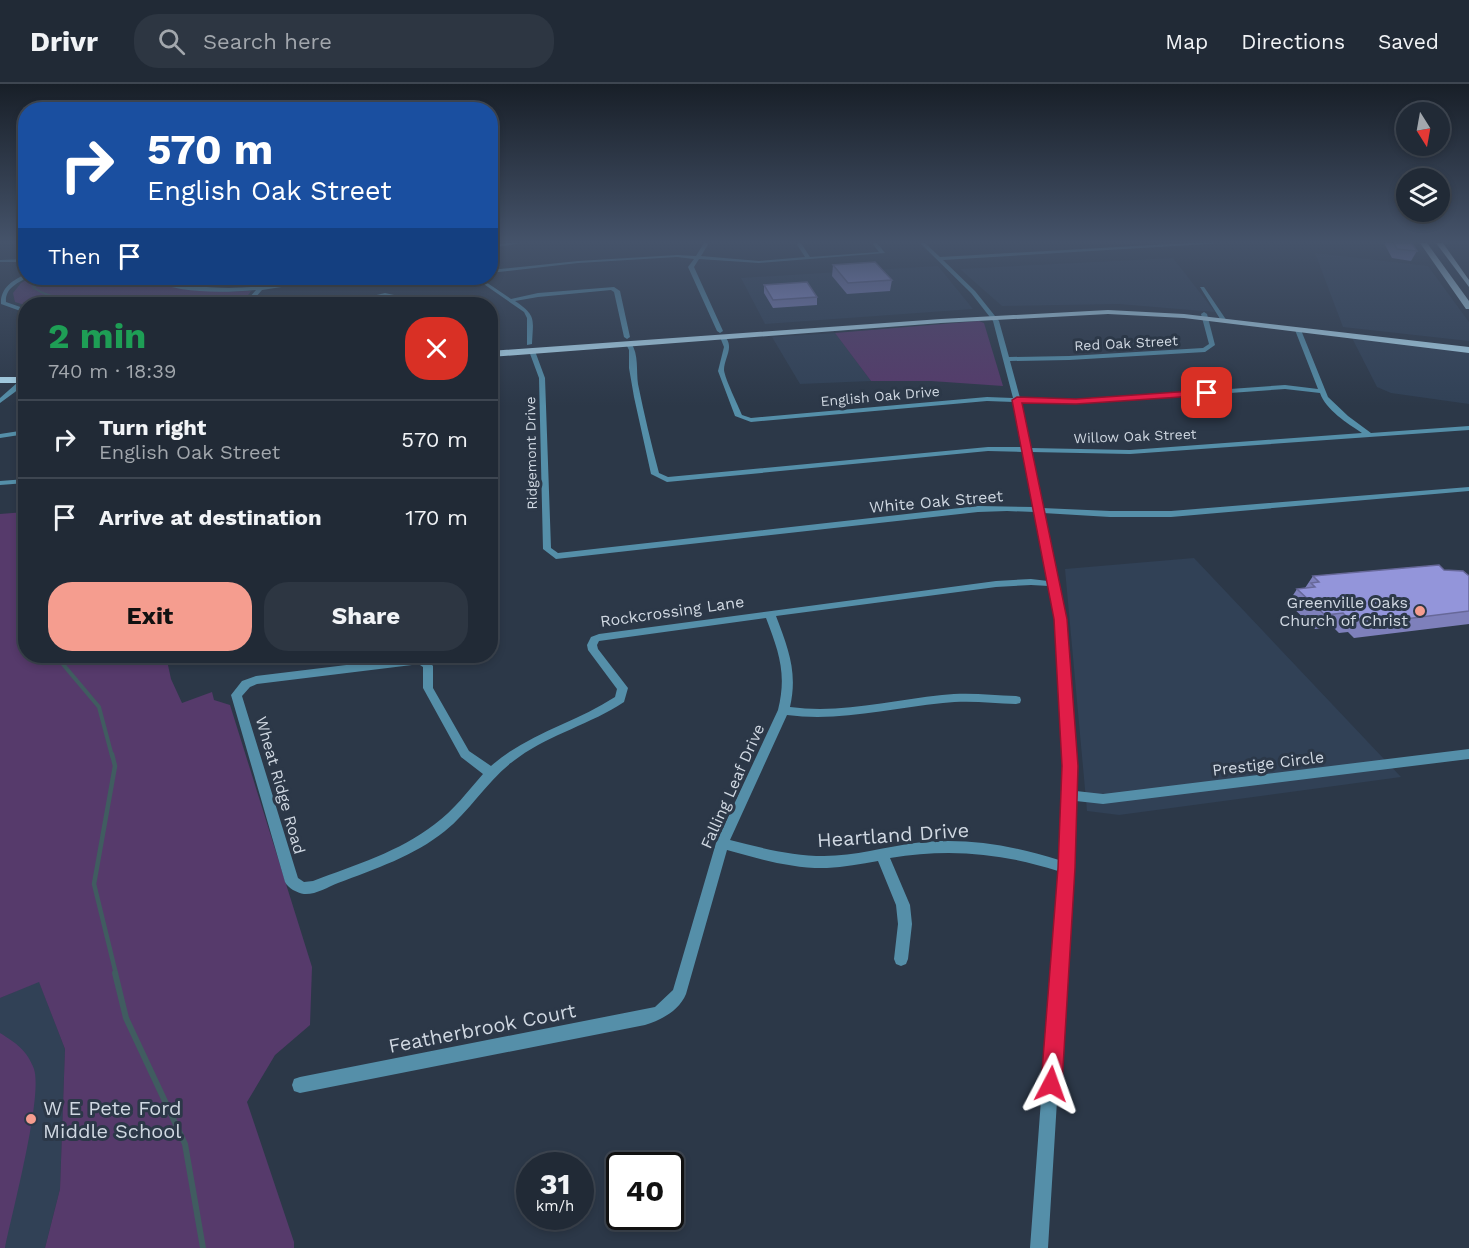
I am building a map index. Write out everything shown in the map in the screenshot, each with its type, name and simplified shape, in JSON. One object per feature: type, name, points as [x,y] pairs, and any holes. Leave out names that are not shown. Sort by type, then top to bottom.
[{"type":"main road","points":[[498,353],[530,348],[992,314],[1140,310],[1469,345]]},
{"type":"main road","points":[[1395,338],[1469,350]]},
{"type":"main road","points":[[498,347],[530,348]]},
{"type":"main road","points":[[0,380],[18,382]]},
{"type":"main road","points":[[0,387],[18,383]]},
{"type":"street","points":[[2,297],[3,303],[18,308]]},
{"type":"street","name":"Ridgemont Drive","points":[[508,297],[526,311],[530,318],[530,348],[542,378],[547,549],[552,555]]},
{"type":"street","points":[[512,300],[530,297]]},
{"type":"street","points":[[618,297],[628,341]]},
{"type":"street","points":[[705,297],[721,334]]},
{"type":"street","points":[[976,297],[992,314],[1017,400],[1060,619],[1070,795],[1067,868],[1039,1248]]},
{"type":"street","points":[[1208,297],[1222,318]]},
{"type":"street","name":"Red Oak Street","points":[[1006,359],[1069,358],[1205,350],[1212,345],[1205,316]]},
{"type":"street","points":[[1298,327],[1322,391],[1334,408],[1368,434]]},
{"type":"street","name":"English Oak Drive","points":[[721,334],[727,347],[721,371],[738,413],[746,419],[756,420],[975,399],[1085,401],[1285,387],[1322,391]]},
{"type":"street","name":"Willow Oak Street","points":[[628,341],[633,350],[632,370],[655,474],[659,478],[672,480],[971,450],[1130,452],[1469,428]]},
{"type":"street","points":[[0,401],[18,386]]},
{"type":"street","points":[[0,436],[18,433]]},
{"type":"street","points":[[0,483],[18,482]]},
{"type":"street","name":"White Oak Street","points":[[552,555],[562,557],[978,509],[1110,514],[1187,513],[1469,489]]},
{"type":"street","name":"Rockcrossing Lane","points":[[303,888],[313,887],[378,861],[422,840],[456,813],[490,772],[533,742],[620,699],[622,688],[593,650],[592,645],[595,639],[996,584],[1031,582],[1054,584]]},
{"type":"street","name":"Falling Leaf Drive","points":[[670,1005],[679,994],[684,982],[696,930],[722,843],[784,710],[790,680],[788,664],[770,614]]},
{"type":"street","name":"Wheat Ridge Road","points":[[303,888],[292,882],[236,698],[241,687],[256,680],[394,663]]},
{"type":"street","name":"Wheat Ridge Road","points":[[426,663],[428,688],[465,754],[490,772]]},
{"type":"street","points":[[784,710],[817,715],[844,715],[941,699],[1016,700]]},
{"type":"street","name":"Prestige Circle","points":[[1070,795],[1103,799],[1469,754]]},
{"type":"street","name":"Heartland Drive","points":[[722,843],[767,855],[825,862],[934,847],[1000,849],[1033,856],[1067,868]]},
{"type":"street","points":[[882,854],[903,905],[905,924],[901,959]]},
{"type":"street","name":"Featherbrook Court","points":[[300,1085],[645,1017],[670,1005]]},
{"type":"shaded area","points":[[751,297],[963,297],[973,309],[765,324]]},
{"type":"shaded area","points":[[992,297],[1204,297],[1215,312],[1119,304],[1002,306]]},
{"type":"shaded area","points":[[1332,297],[1451,297],[1469,322],[1469,341],[1343,327]]},
{"type":"shaded area","points":[[979,321],[984,323],[1003,386],[931,381],[871,381],[835,333]]},
{"type":"shaded area","points":[[835,333],[871,381],[800,384],[772,337]]},
{"type":"shaded area","points":[[1352,338],[1469,352],[1469,404],[1391,393],[1377,387]]},
{"type":"shaded area","points":[[18,513],[18,663],[168,663],[171,679],[182,703],[212,692],[214,700],[230,705],[312,967],[310,1025],[275,1055],[247,1102],[294,1242],[294,1248],[45,1248],[60,1189],[65,1049],[39,982],[0,998],[0,514]]},
{"type":"shaded area","points":[[1194,558],[1401,777],[1119,815],[1087,811],[1065,569]]},
{"type":"shaded area","name":"W E Pete Ford Middle School","points":[[39,981],[65,1049],[60,1189],[45,1248],[0,1248],[0,998]]},
{"type":"shaded area","points":[[0,1033],[16,1044],[28,1057],[34,1069],[36,1083],[31,1129],[5,1248],[0,1248]]},
{"type":"building","points":[[771,297],[812,297],[773,300]]},
{"type":"building","name":"Greenville Oaks Church of Christ","points":[[1439,565],[1444,570],[1463,571],[1469,576],[1469,611],[1365,624],[1358,618],[1349,619],[1343,613],[1325,615],[1297,589],[1315,587],[1311,583],[1319,582],[1313,576]]},
{"type":"waterway","points":[[62,663],[99,707],[112,756]]},
{"type":"waterway","points":[[112,754],[115,766],[94,884],[116,974]]},
{"type":"waterway","points":[[115,973],[126,1018],[185,1144],[203,1248]]},
{"type":"place","name":"Greenville Oaks Church of Christ","points":[[1420,611]]},
{"type":"place","name":"W E Pete Ford Middle School","points":[[31,1119]]},
{"type":"route","points":[[1051,1084],[1067,868],[1070,766],[1060,619],[1017,400],[1076,402],[1207,393]]}]
